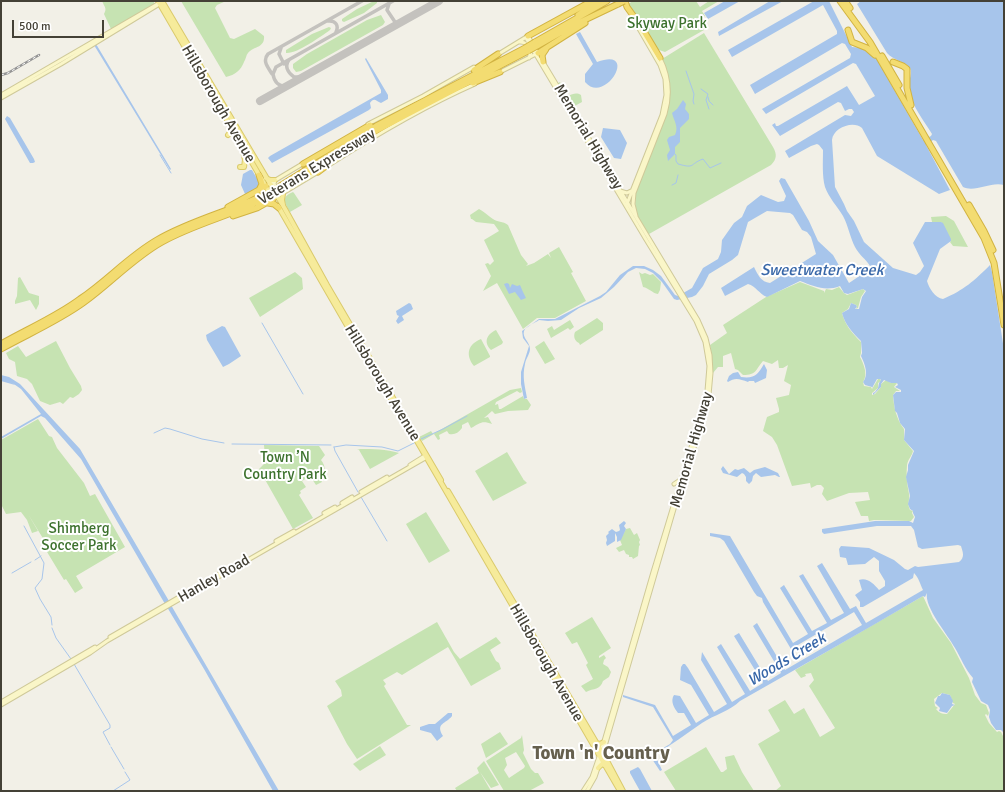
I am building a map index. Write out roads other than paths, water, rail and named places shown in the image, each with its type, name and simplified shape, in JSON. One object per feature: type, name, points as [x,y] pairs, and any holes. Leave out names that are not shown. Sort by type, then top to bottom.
[{"type":"highway","points":[[527,37],[592,1]]},
{"type":"highway","points":[[544,37],[598,1]]},
{"type":"highway","name":"Veterans Expressway","points":[[536,44],[544,37],[607,1]]},
{"type":"highway","points":[[624,1],[660,58]]},
{"type":"highway","name":"Veterans Expressway","points":[[1,348],[82,302],[149,245],[171,232],[203,223],[270,198],[347,143],[392,117],[459,81],[596,15],[619,2],[624,1]]},
{"type":"highway","points":[[840,1],[866,31],[911,105],[927,137]]},
{"type":"highway","points":[[844,1],[848,10],[931,142],[988,238],[995,258],[1004,324]]},
{"type":"highway","points":[[619,2],[626,9]]},
{"type":"highway","points":[[539,57],[548,47],[596,15]]},
{"type":"highway","points":[[862,31],[863,39],[861,42],[857,43],[853,41],[848,30],[851,41],[854,44],[871,50],[882,63]]},
{"type":"highway","points":[[539,57],[548,47]]},
{"type":"highway","name":"Veterans Expressway","points":[[282,189],[377,130],[485,73],[526,49]]},
{"type":"highway","points":[[459,81],[498,54]]},
{"type":"highway","points":[[890,69],[897,78],[900,79],[906,76],[906,70],[893,62],[904,66],[907,69],[906,88],[911,105]]},
{"type":"highway","points":[[446,93],[500,72]]},
{"type":"highway","points":[[282,189],[369,133],[461,83],[485,73]]},
{"type":"highway","points":[[303,164],[316,158],[363,129],[392,117]]},
{"type":"highway","points":[[318,172],[377,130]]},
{"type":"highway","points":[[931,142],[995,258],[995,271]]},
{"type":"highway","points":[[947,173],[960,193],[963,195]]},
{"type":"highway","points":[[258,191],[262,184],[259,175]]},
{"type":"highway","points":[[953,184],[963,208],[967,209]]},
{"type":"highway","points":[[203,223],[268,185]]},
{"type":"highway","points":[[270,198],[274,204],[282,209]]},
{"type":"highway","points":[[987,245],[995,271],[1003,315]]},
{"type":"highway","name":"Veterans Expressway","points":[[1,344],[73,307]]},
{"type":"main road","points":[[1,97],[160,2]]},
{"type":"main road","name":"Hillsborough Avenue","points":[[160,2],[259,175],[268,185]]},
{"type":"main road","name":"Hillsborough Avenue","points":[[160,2],[266,178],[270,198],[282,209],[298,234],[376,375],[386,389]]},
{"type":"main road","points":[[626,9],[660,63],[664,75],[666,90],[662,115],[627,206]]},
{"type":"main road","points":[[268,185],[356,130],[423,96],[527,37]]},
{"type":"main road","name":"Memorial Highway","points":[[527,37],[703,331],[710,353],[710,391],[654,573]]},
{"type":"main road","points":[[518,43],[523,42],[527,44],[531,52],[530,58]]},
{"type":"main road","points":[[184,45],[196,61]]},
{"type":"main road","points":[[275,180],[274,184],[278,192],[318,172],[377,135],[446,97],[530,58],[539,57]]},
{"type":"main road","points":[[638,221],[634,207],[634,193],[665,114],[668,101],[667,76],[660,58]]},
{"type":"main road","points":[[203,78],[212,91],[215,92]]},
{"type":"main road","points":[[220,100],[234,128],[234,132],[238,134],[254,157]]},
{"type":"main road","points":[[222,111],[231,130],[228,135]]},
{"type":"main road","points":[[238,139],[245,160],[245,166],[240,167]]},
{"type":"main road","points":[[266,178],[275,180]]},
{"type":"main road","name":"Memorial Highway","points":[[615,186],[620,191],[627,206],[638,221],[651,246]]},
{"type":"main road","points":[[270,198],[282,189]]},
{"type":"main road","points":[[282,189],[282,209]]},
{"type":"main road","points":[[620,191],[627,193],[633,190]]},
{"type":"main road","name":"Hillsborough Avenue","points":[[282,209],[286,220],[326,290],[358,342],[366,351],[386,389],[495,576],[502,584],[520,620],[601,754]]},
{"type":"main road","points":[[286,220],[288,220],[295,232],[298,234]]},
{"type":"main road","points":[[326,290],[328,290],[332,298],[335,299]]},
{"type":"main road","name":"Memorial Highway","points":[[601,754],[680,480],[704,410]]},
{"type":"main road","name":"Hillsborough Avenue","points":[[406,421],[410,429],[412,429],[449,498],[470,529],[511,597],[554,675]]},
{"type":"main road","name":"Hanley Road","points":[[214,578],[426,456]]},
{"type":"main road","points":[[674,484],[680,480]]},
{"type":"main road","name":"Hanley Road","points":[[321,516],[329,510],[337,507]]},
{"type":"main road","points":[[321,516],[329,510]]},
{"type":"main road","name":"Hanley Road","points":[[1,703],[170,603],[256,555],[261,550]]},
{"type":"main road","points":[[511,604],[513,603],[518,613],[520,613]]},
{"type":"main road","points":[[520,620],[522,620],[530,630]]},
{"type":"main road","name":"Hillsborough Avenue","points":[[569,700],[596,743],[606,766],[620,791]]},
{"type":"main road","name":"Memorial Highway","points":[[601,754],[614,712]]},
{"type":"main road","points":[[596,743],[600,744],[604,742]]},
{"type":"main road","points":[[587,791],[598,768],[601,754]]},
{"type":"main road","points":[[583,791],[592,778],[601,754]]},
{"type":"main road","points":[[601,754],[623,791]]},
{"type":"main road","points":[[598,768],[602,764],[606,766]]},
{"type":"water","points":[[725,1],[740,1],[708,19],[704,13]]},
{"type":"water","points":[[770,1],[783,1],[719,36],[718,32]]},
{"type":"water","name":"Sweetwater Creek","points":[[814,1],[829,1],[852,47],[863,48],[876,58],[923,140],[932,134],[919,114],[909,92],[911,70],[906,64],[887,53],[857,4],[861,1],[1004,1],[1004,185],[994,184],[973,189],[963,187],[936,141],[933,140],[926,145],[950,190],[939,194],[877,156],[862,128],[854,125],[844,126],[836,132],[832,140],[835,187],[864,242],[893,268],[916,275],[920,272],[924,266],[913,243],[925,222],[943,223],[951,239],[951,241],[940,249],[927,281],[931,290],[937,297],[943,299],[963,289],[990,265],[1004,350],[1004,733],[1001,730],[996,730],[991,723],[988,705],[981,701],[972,682],[973,678],[952,642],[937,621],[929,606],[927,593],[925,597],[923,596],[740,701],[732,708],[702,723],[655,755],[662,770],[660,771],[652,759],[653,754],[670,744],[673,740],[653,707],[623,697],[623,695],[655,705],[673,736],[691,725],[684,713],[678,713],[675,709],[672,702],[674,695],[680,696],[696,723],[709,715],[691,685],[680,680],[681,667],[683,664],[685,664],[688,668],[714,712],[727,704],[701,660],[702,652],[732,702],[745,694],[717,647],[721,644],[750,691],[763,683],[734,636],[739,633],[768,681],[781,673],[753,626],[757,623],[785,670],[862,625],[854,612],[791,649],[762,598],[757,596],[754,592],[724,541],[720,538],[710,536],[710,533],[730,536],[793,643],[808,634],[780,588],[784,585],[812,631],[827,623],[799,576],[803,574],[831,620],[844,613],[817,566],[822,563],[850,609],[856,606],[866,623],[923,590],[914,573],[913,578],[863,607],[860,607],[860,602],[855,595],[862,590],[859,580],[868,580],[879,590],[885,586],[885,581],[879,571],[879,561],[874,557],[865,564],[848,565],[846,558],[840,557],[839,549],[841,546],[869,548],[894,560],[908,570],[915,566],[918,567],[959,562],[963,557],[961,546],[958,545],[922,549],[918,547],[914,530],[911,526],[877,526],[824,534],[822,532],[822,529],[875,521],[909,521],[913,523],[915,517],[908,504],[910,496],[906,477],[908,465],[914,451],[904,440],[905,429],[900,423],[895,411],[893,395],[896,392],[901,392],[901,390],[895,387],[898,385],[897,383],[891,383],[884,380],[881,387],[873,395],[881,380],[877,379],[872,388],[865,385],[863,382],[866,376],[866,369],[861,356],[861,341],[852,332],[843,317],[842,313],[849,309],[851,303],[856,305],[857,307],[855,309],[859,309],[862,297],[866,291],[863,289],[848,294],[844,293],[840,286],[835,288],[824,288],[800,281],[767,297],[748,284],[725,296],[721,288],[754,267],[762,280],[770,283],[816,254],[811,237],[807,232],[802,230],[793,215],[790,213],[767,211],[748,222],[738,255],[709,274],[703,286],[696,295],[692,297],[677,300],[674,299],[662,282],[653,273],[645,269],[636,268],[628,272],[601,298],[579,308],[561,320],[539,320],[531,324],[539,319],[555,319],[600,296],[606,292],[620,275],[633,266],[644,266],[653,270],[661,276],[675,295],[678,296],[692,288],[703,268],[718,259],[721,252],[722,240],[734,223],[742,217],[747,206],[761,195],[778,202],[784,201],[786,196],[779,181],[781,178],[785,179],[809,221],[818,241],[833,255],[849,283],[870,269],[870,266],[855,247],[843,216],[825,187],[823,174],[823,150],[817,144],[789,158],[785,151],[845,115],[851,116],[854,112],[852,109],[845,111],[841,103],[838,102],[780,136],[772,125],[775,123],[776,126],[778,126],[847,86],[859,105],[875,96],[856,64],[853,63],[766,114],[762,109],[850,58],[851,54],[845,44],[842,43],[755,94],[750,85],[837,34],[837,31],[823,5],[732,57],[728,50]]},
{"type":"water","points":[[580,32],[597,62],[610,59],[616,62],[617,68],[615,75],[609,82],[601,87],[593,87],[585,82],[585,74],[593,64],[576,34]]},
{"type":"water","points":[[96,44],[171,169],[170,170],[94,45]]},
{"type":"water","points":[[366,58],[388,95],[388,99],[381,103],[373,100],[370,103],[371,108],[369,110],[272,163],[268,158],[270,156],[381,93],[381,90],[365,59]]},
{"type":"water","points":[[683,100],[686,104],[685,109],[689,114],[689,119],[680,128],[680,142],[675,147],[675,154],[668,161],[667,155],[670,150],[667,140],[669,137],[675,135],[676,132],[676,124],[672,113],[677,109]]},
{"type":"water","points":[[7,116],[10,118],[35,162],[30,163],[5,119]]},
{"type":"water","points":[[603,128],[620,130],[627,143],[621,159],[614,158],[601,137]]},
{"type":"water","points":[[252,170],[259,182],[259,186],[256,190],[245,194],[241,185],[243,174]]},
{"type":"water","points":[[504,284],[509,284],[510,288],[512,284],[517,286],[520,285],[526,298],[521,300],[515,292],[509,294]]},
{"type":"water","points":[[409,303],[413,309],[402,316],[404,320],[398,324],[396,321],[399,316],[397,315],[396,311]]},
{"type":"water","points":[[222,326],[225,327],[241,356],[223,367],[207,340],[206,335]]},
{"type":"water","points":[[526,328],[524,331],[524,336],[529,344],[530,349],[524,368],[524,381],[527,398],[524,399],[521,384],[521,372],[529,346],[523,338],[522,331]]},
{"type":"water","points":[[764,364],[767,370],[766,378],[755,383],[754,381],[748,382],[738,379],[727,381],[729,376],[733,373],[738,372],[741,377],[756,375]]},
{"type":"water","points":[[1,375],[9,377],[20,384],[80,449],[169,601],[165,604],[81,459],[45,418],[41,416],[1,439],[1,437],[41,414],[21,389],[11,382],[15,385],[1,381]]},
{"type":"water","points":[[723,466],[729,474],[735,469],[738,470],[744,468],[750,473],[754,470],[765,467],[778,473],[780,477],[775,475],[761,477],[756,473],[749,484],[746,481],[746,477],[742,473],[737,477],[723,473],[721,469]]},
{"type":"water","points":[[624,521],[626,523],[624,526],[626,529],[621,540],[617,542],[615,533],[615,541],[607,546],[606,536],[609,533],[608,532],[612,529],[616,532],[619,531],[619,525]]},
{"type":"water","points":[[171,605],[279,791],[273,791],[167,607]]},
{"type":"water","points":[[942,693],[950,695],[953,701],[952,704],[955,705],[952,706],[947,713],[939,711],[940,708],[935,703],[938,696]]},
{"type":"water","points":[[448,713],[452,713],[452,716],[442,724],[440,729],[443,736],[437,741],[431,733],[420,730],[420,727],[435,724]]},
{"type":"water","points":[[638,767],[652,791],[640,791],[630,773],[630,771]]},
{"type":"waterway","points":[[686,71],[694,94],[694,104]]},
{"type":"waterway","points":[[701,89],[708,94],[706,100],[709,109]]},
{"type":"waterway","points":[[708,97],[709,101],[713,105]]},
{"type":"waterway","points":[[675,154],[678,164],[688,166],[703,159],[710,168],[721,163]]},
{"type":"waterway","points":[[160,155],[171,173]]},
{"type":"waterway","points":[[672,185],[676,183],[678,175]]},
{"type":"waterway","points":[[262,323],[303,394]]},
{"type":"waterway","points":[[421,439],[467,416]]},
{"type":"waterway","points":[[154,433],[165,428],[202,439],[224,443]]},
{"type":"waterway","points":[[334,447],[346,445],[382,447],[398,451],[416,442]]},
{"type":"waterway","points":[[232,444],[331,445]]},
{"type":"waterway","points":[[334,447],[358,492]]},
{"type":"waterway","points":[[361,497],[387,541]]},
{"type":"waterway","points":[[24,526],[44,563],[42,579],[35,588],[51,617],[52,625]]},
{"type":"waterway","points":[[35,560],[41,556]]},
{"type":"waterway","points":[[12,573],[31,562]]},
{"type":"waterway","points":[[52,628],[56,638],[71,659]]},
{"type":"waterway","points":[[74,664],[110,725],[110,728],[103,732],[110,745]]},
{"type":"waterway","points":[[111,747],[124,769]]},
{"type":"waterway","points":[[113,791],[130,780],[125,772]]},
{"type":"railway","points":[[1,75],[8,73],[39,55]]},
{"type":"district","name":"Town 'n' Country","points":[[601,754]]},
{"type":"park label","name":"Skyway Park","points":[[667,24]]},
{"type":"park label","name":"Town ’N Country Park","points":[[285,466]]},
{"type":"park label","name":"Shimberg Soccer Park","points":[[79,538]]},
{"type":"water label","name":"Woods Creek","points":[[787,660]]}]
